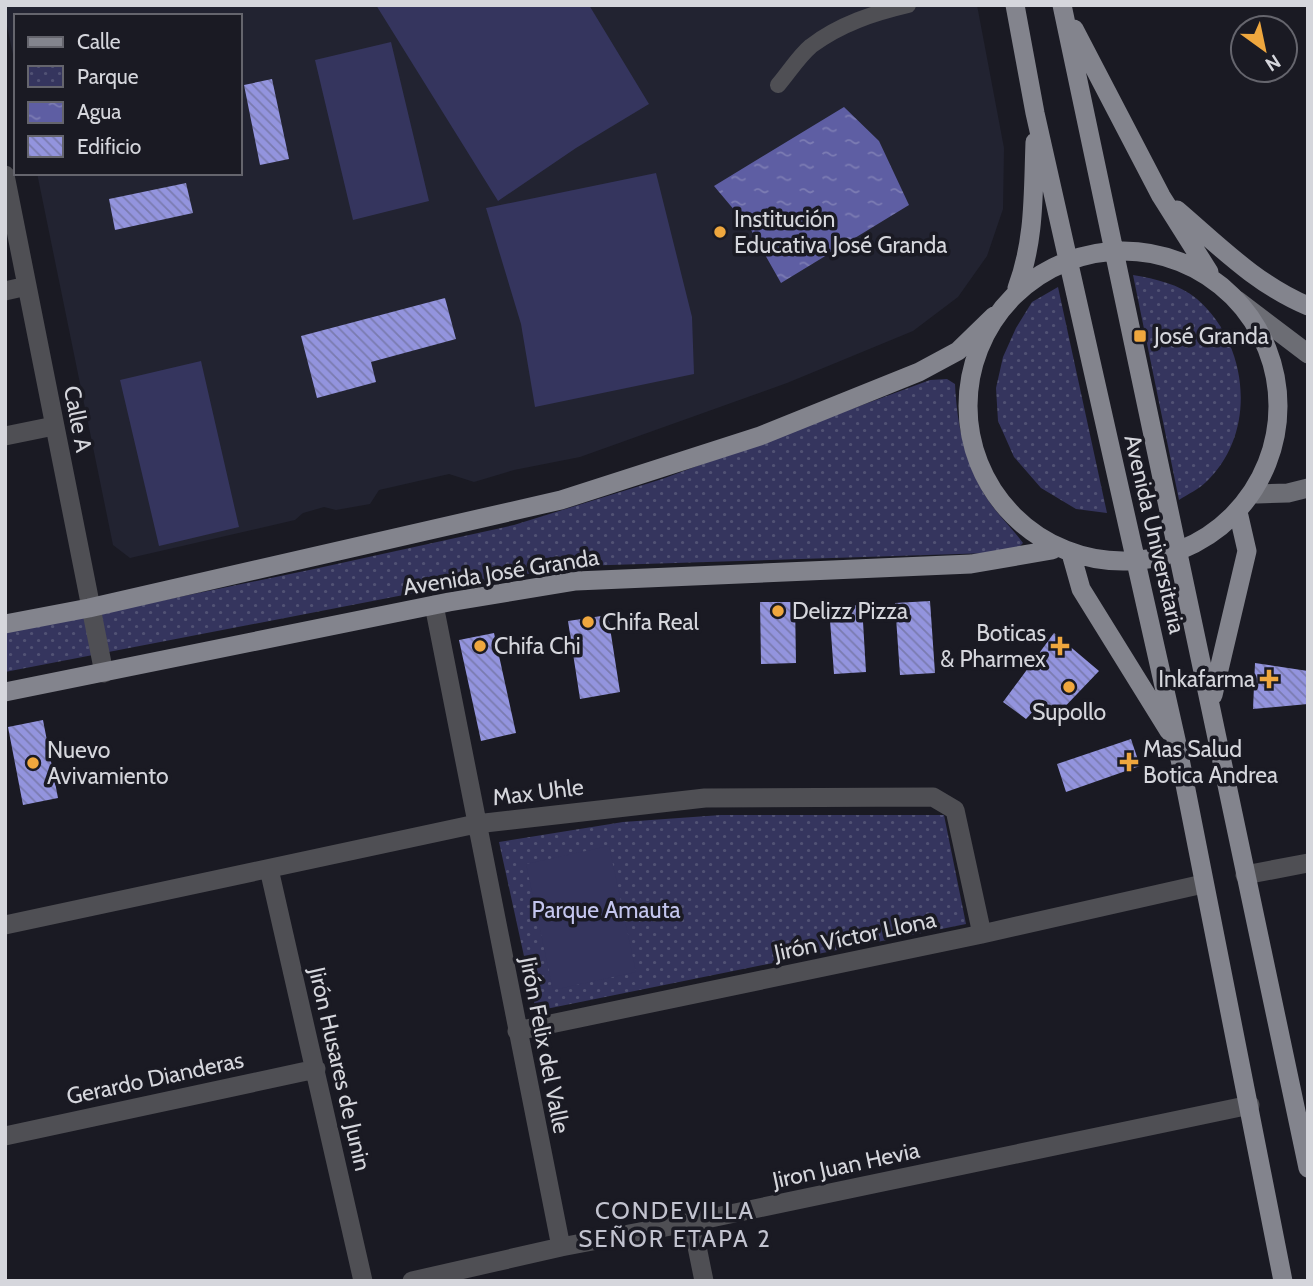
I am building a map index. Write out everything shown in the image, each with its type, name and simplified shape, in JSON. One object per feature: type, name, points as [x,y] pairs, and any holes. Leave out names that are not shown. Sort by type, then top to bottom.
[{"type":"main road","name":"Avenida Universitaria","points":[[1015,5],[1035,113],[1177,744],[1283,1281]]},
{"type":"main road","name":"Avenida Universitaria","points":[[1062,5],[1211,703],[1245,875],[1299,1090],[1308,1168]]},
{"type":"main road","points":[[1062,5],[1161,197],[1211,276]]},
{"type":"main road","points":[[1017,289],[1029,252],[1032,231],[1035,113]]},
{"type":"main road","points":[[1161,197],[1254,276],[1290,299],[1308,306]]},
{"type":"main road","points":[[5,624],[89,608],[561,500],[760,436],[919,372],[958,351],[1017,289],[1045,267],[1067,256],[1114,247],[1181,259],[1211,276],[1237,300],[1308,354]]},
{"type":"main road","points":[[994,316],[979,347],[970,381],[970,416],[976,448],[1004,500],[1034,536],[1052,550],[1105,565],[1137,563],[1178,551],[1207,538],[1239,516],[1256,494],[1272,431],[1272,397],[1268,362],[1256,329],[1237,300]]},
{"type":"main road","points":[[1256,494],[1288,493],[1308,488]]},
{"type":"main road","points":[[1211,703],[1247,551],[1239,516]]},
{"type":"main road","name":"Avenida José Granda","points":[[5,692],[433,605],[576,581],[971,564],[1052,550]]},
{"type":"main road","points":[[1072,557],[1081,589],[1177,744]]},
{"type":"street","name":"Calle A","points":[[5,175],[104,673]]},
{"type":"street","points":[[5,291],[27,286]]},
{"type":"street","points":[[5,436],[54,426]]},
{"type":"street","name":"Jirón Felix del Valle","points":[[433,605],[561,1247]]},
{"type":"street","name":"Max Uhle","points":[[5,925],[476,824],[705,797],[933,797],[955,810],[982,934]]},
{"type":"street","points":[[1245,875],[1308,863]]},
{"type":"street","name":"Jirón Husares de Junin","points":[[269,869],[363,1281]]},
{"type":"street","name":"Jirón Víctor Llona","points":[[517,1031],[982,934],[1203,884]]},
{"type":"street","name":"Gerardo Dianderas","points":[[5,1136],[316,1069]]},
{"type":"street","name":"Jiron Juan Hevia","points":[[412,1281],[467,1275],[561,1247],[1250,1105]]},
{"type":"street","points":[[692,1222],[704,1281]]},
{"type":"lane","points":[[778,85],[809,47],[847,24],[881,11],[908,5]]},
{"type":"shaded area","points":[[5,5],[977,5],[1004,148],[1003,209],[987,256],[958,297],[913,331],[787,383],[580,457],[514,470],[474,482],[449,474],[379,490],[370,504],[336,510],[324,507],[303,513],[295,520],[130,558],[113,545],[37,175],[242,175],[242,14],[14,14],[14,60]]},
{"type":"green space","points":[[376,5],[589,5],[649,104],[576,148],[498,201]]},
{"type":"green space","points":[[391,42],[429,201],[353,220],[315,60]]},
{"type":"green space","points":[[656,173],[692,317],[694,374],[535,407],[521,324],[486,208]]},
{"type":"green space","points":[[1133,275],[1175,286],[1197,299],[1214,318],[1228,340],[1236,364],[1240,414],[1234,439],[1223,462],[1206,482],[1179,500]]},
{"type":"green space","points":[[1058,287],[1107,513],[1076,509],[1041,488],[1014,457],[998,421],[996,388],[1003,357],[1032,302]]},
{"type":"green space","points":[[201,361],[239,527],[159,546],[120,380]]},
{"type":"green space","points":[[947,379],[955,384],[960,429],[973,473],[988,500],[1023,543],[1019,547],[990,553],[578,566],[450,586],[5,672],[5,633],[514,525],[662,479],[930,380]]},
{"type":"green space","name":"Parque Amauta","points":[[721,815],[944,815],[966,924],[536,1011],[499,842],[623,822]]},
{"type":"green space","points":[[609,846],[636,972],[553,990],[526,864]]},
{"type":"water","points":[[844,107],[879,141],[909,205],[781,283],[751,230],[714,186]]},
{"type":"building","points":[[272,79],[289,159],[260,165],[244,85]]},
{"type":"building","points":[[186,183],[193,213],[115,230],[109,199]]},
{"type":"building","points":[[445,298],[456,339],[371,362],[376,382],[317,398],[301,336]]},
{"type":"building","points":[[930,601],[935,673],[900,675],[895,603]]},
{"type":"building","points":[[760,602],[795,602],[796,663],[761,664]]},
{"type":"building","points":[[862,605],[866,672],[834,674],[829,607]]},
{"type":"building","points":[[608,615],[620,692],[580,699],[568,621]]},
{"type":"building","points":[[494,633],[516,733],[481,741],[459,640]]},
{"type":"building","points":[[1054,633],[1099,671],[1055,717],[1040,704],[1026,719],[1003,702]]},
{"type":"building","points":[[1255,663],[1308,671],[1308,704],[1253,709]]},
{"type":"building","name":"Nuevo Avivamiento","points":[[43,720],[58,798],[23,805],[8,727]]},
{"type":"building","points":[[1131,739],[1140,766],[1066,792],[1057,764]]},
{"type":"place","name":"Institución Educativa José Granda","points":[[720,232]]},
{"type":"place","name":"José Granda","points":[[1140,336]]},
{"type":"place","name":"Delizz Pizza","points":[[778,611]]},
{"type":"place","name":"Chifa Real","points":[[588,622]]},
{"type":"place","name":"Chifa Chi","points":[[480,646]]},
{"type":"place","name":"Boticas & Pharmex","points":[[1060,646]]},
{"type":"place","name":"Inkafarma","points":[[1269,679]]},
{"type":"place","name":"Supollo","points":[[1069,687]]},
{"type":"place","name":"Mas Salud Botica Andrea","points":[[1129,762]]},
{"type":"place","name":"Nuevo Avivamiento","points":[[33,763]]},
{"type":"district","name":"CONDEVILLA SEÑOR ETAPA 2","points":[[675,1225]]}]
